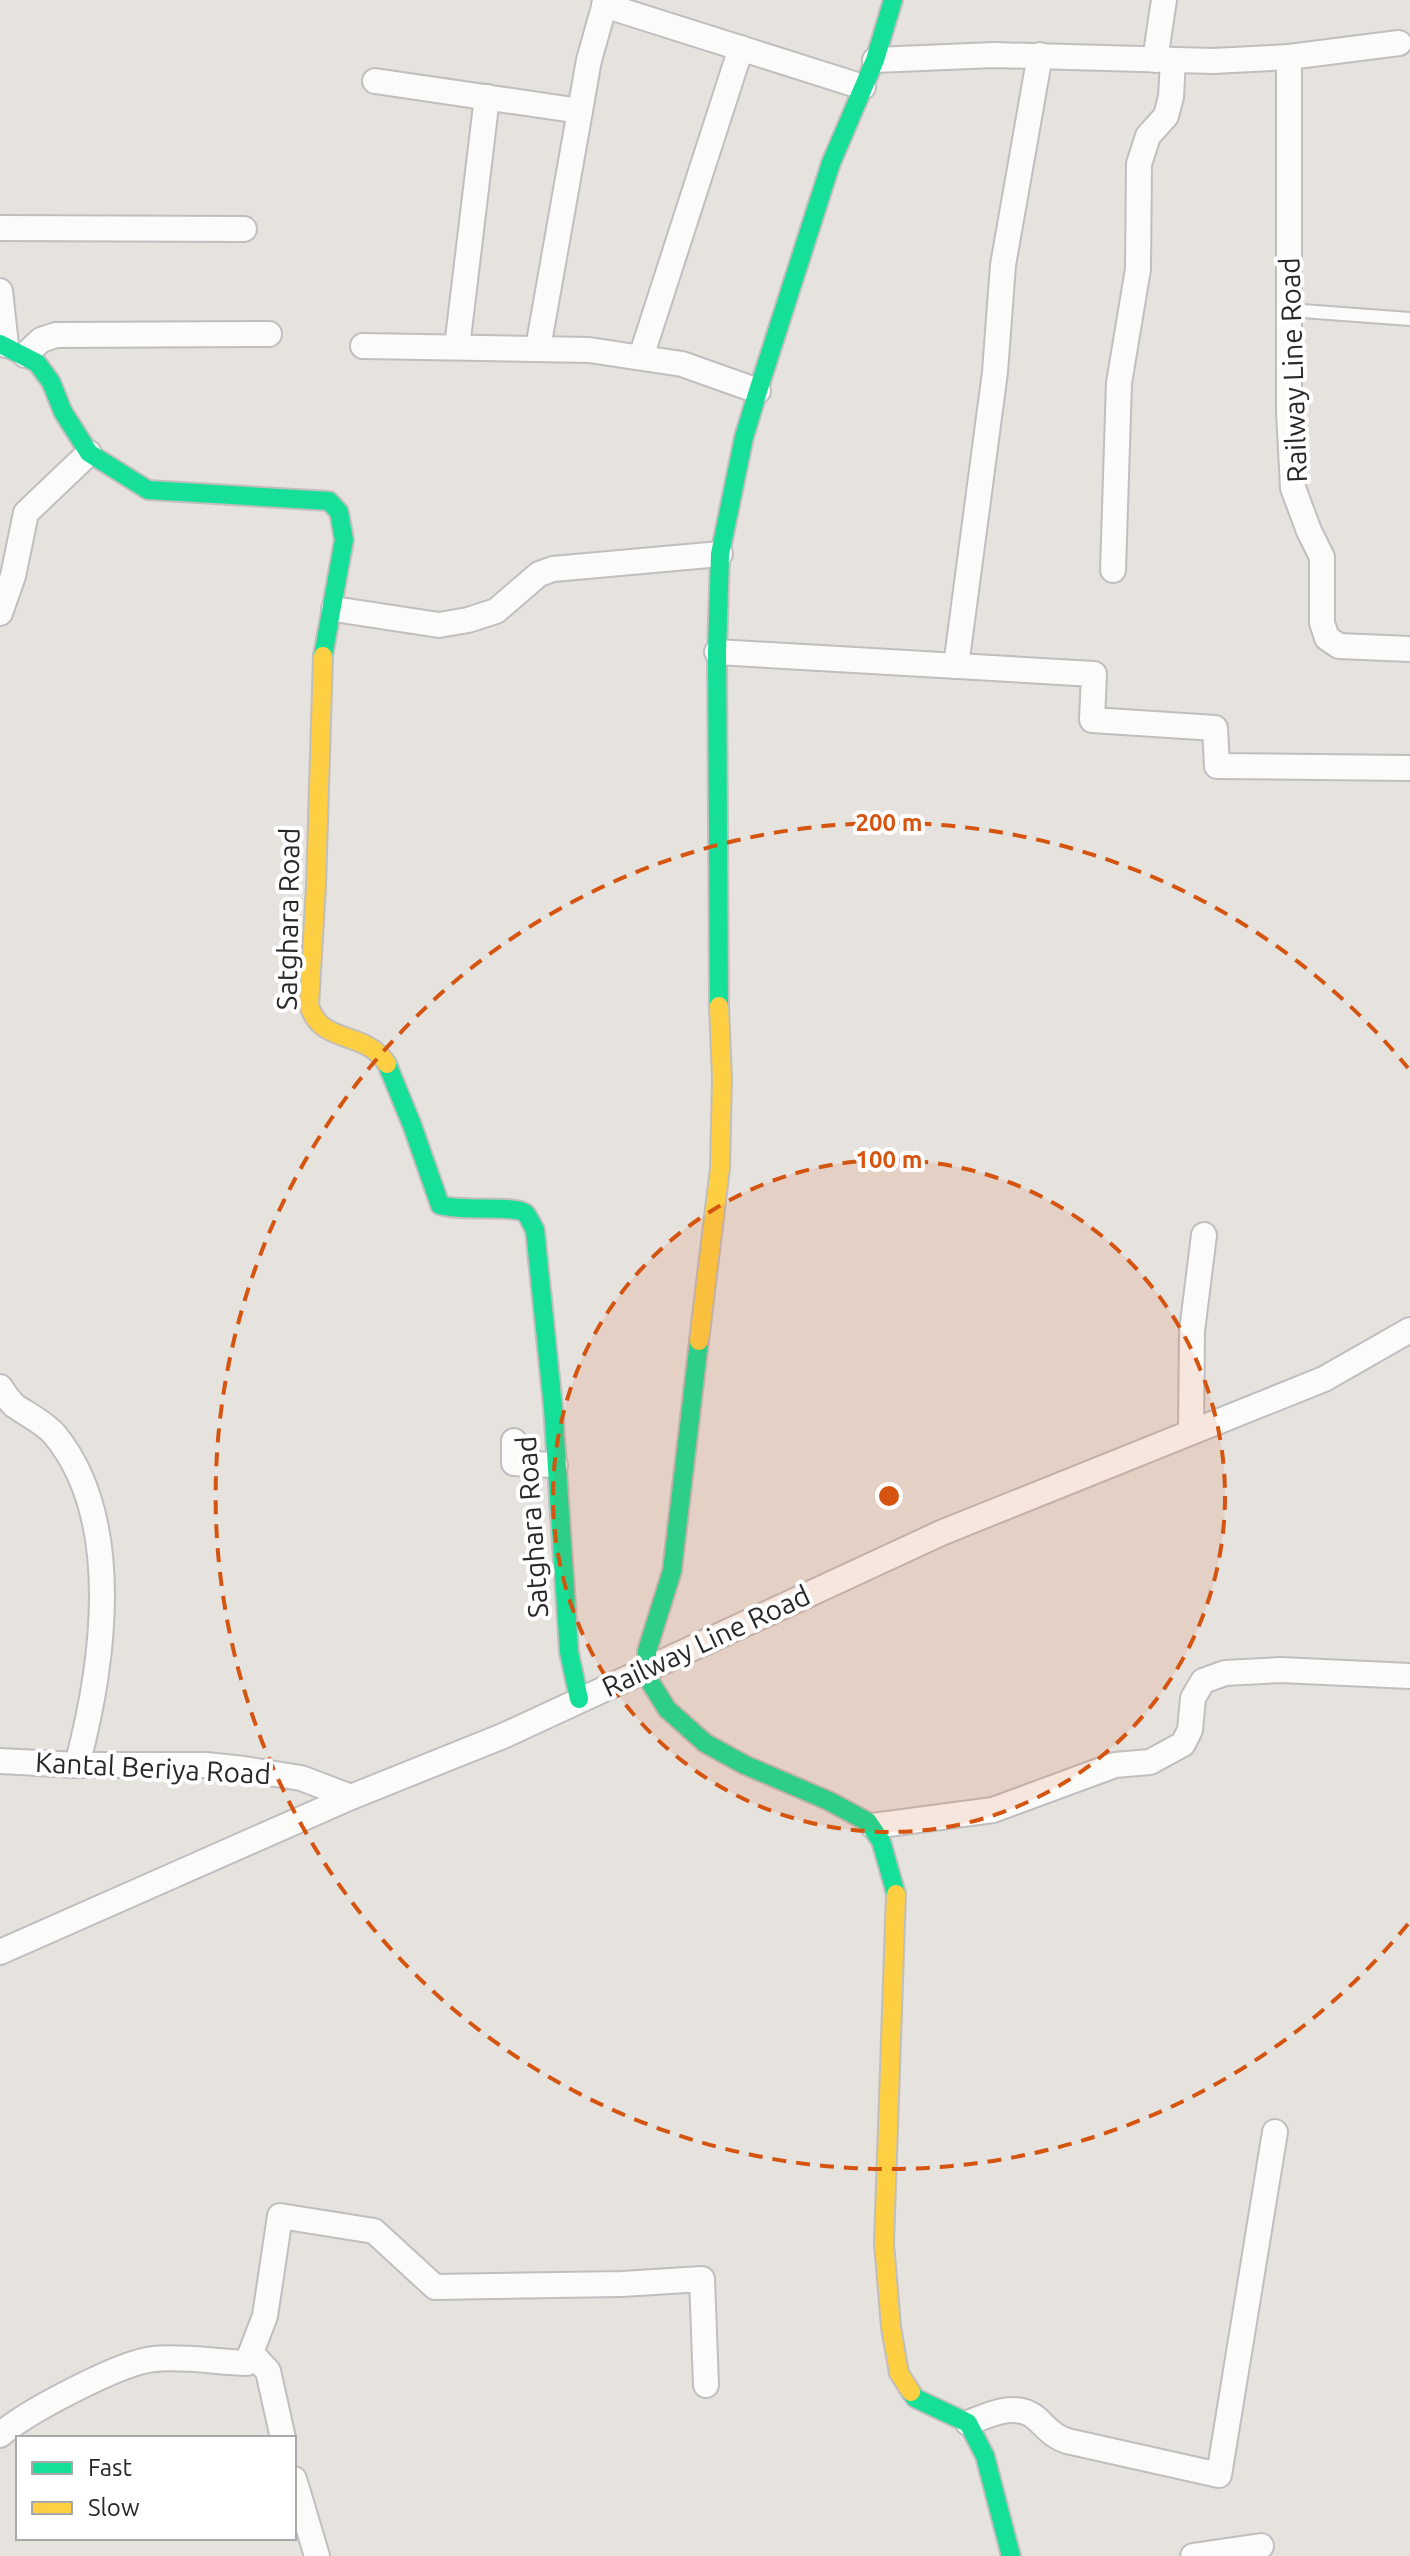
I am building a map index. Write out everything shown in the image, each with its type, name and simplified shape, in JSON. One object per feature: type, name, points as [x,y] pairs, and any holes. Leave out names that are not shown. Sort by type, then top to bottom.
[{"type":"street","points":[[893,0],[875,60],[831,163],[758,391],[744,437],[720,554],[717,652],[717,938],[722,1079],[720,1168],[672,1571],[651,1635],[644,1670],[681,1725],[710,1748],[753,1771],[839,1806],[873,1826],[886,1856],[897,1900],[884,2243],[891,2327],[899,2373],[915,2398],[968,2423],[985,2456],[1011,2556]]},
{"type":"street","points":[[1113,570],[1119,383],[1138,269],[1139,164],[1148,136],[1166,116],[1171,97],[1164,60],[1164,0]]},
{"type":"street","points":[[538,348],[589,60],[605,2],[863,87]]},
{"type":"street","points":[[875,60],[940,55],[1164,60],[1289,57],[1405,43]]},
{"type":"street","points":[[641,357],[741,48]]},
{"type":"street","points":[[956,666],[995,372],[1003,265],[1040,55]]},
{"type":"street","name":"Railway Line Road","points":[[1289,57],[1289,411],[1293,488],[1322,557],[1322,623],[1327,638],[1339,646],[1410,649]]},
{"type":"street","points":[[375,81],[580,111]]},
{"type":"street","points":[[457,347],[487,97]]},
{"type":"street","points":[[0,228],[244,229]]},
{"type":"street","points":[[0,291],[10,348],[56,335],[269,334]]},
{"type":"street","points":[[363,346],[589,350],[682,364],[758,391]]},
{"type":"street","name":"Satghara Road","points":[[10,348],[37,363],[51,382],[63,412],[89,453],[148,490],[329,501],[339,512],[344,540],[323,659],[311,1016],[323,1030],[364,1041],[380,1054],[409,1116],[440,1205],[455,1210],[515,1209],[526,1214],[535,1230],[553,1407],[569,1652],[579,1699]]},
{"type":"street","points":[[0,613],[13,576],[26,513],[89,453]]},
{"type":"street","points":[[334,609],[439,625],[496,611],[539,574],[553,569],[720,554]]},
{"type":"street","points":[[717,652],[1094,674],[1092,720],[1215,728],[1217,766],[1410,768]]},
{"type":"street","points":[[1191,1431],[1192,1331],[1204,1235]]},
{"type":"street","name":"Railway Line Road","points":[[0,1952],[351,1797],[503,1736],[941,1533],[1324,1379],[1410,1330]]},
{"type":"street","points":[[0,1387],[12,1404],[54,1434],[81,1478],[97,1532],[102,1622],[93,1703],[77,1765]]},
{"type":"street","points":[[514,1441],[514,1463],[555,1465]]},
{"type":"street","points":[[873,1826],[993,1810],[1115,1765],[1150,1762],[1183,1744],[1190,1730],[1193,1698],[1203,1681],[1225,1673],[1281,1670],[1410,1676]]},
{"type":"street","name":"Kantal Beriya Road","points":[[0,1761],[77,1765],[206,1765],[301,1778],[351,1797]]},
{"type":"street","points":[[968,2423],[1009,2410],[1023,2411],[1035,2417],[1053,2436],[1067,2441],[1219,2475],[1275,2132]]},
{"type":"street","points":[[1,2431],[50,2402],[126,2367],[153,2359],[247,2363],[265,2316],[280,2216],[374,2231],[435,2287],[622,2284],[702,2279],[706,2385]]},
{"type":"street","points":[[251,2353],[268,2371],[283,2436]]},
{"type":"street","points":[[296,2486],[317,2556]]},
{"type":"street","points":[[1193,2556],[1261,2546]]},
{"type":"lane","points":[[1289,310],[1410,319]]},
{"type":"traffic: fast","points":[[719,1006],[717,652],[720,554],[744,437],[758,391],[831,163],[875,60],[893,0]]},
{"type":"traffic: fast","points":[[0,344],[37,363],[51,382],[63,412],[89,453],[148,490],[329,501],[339,512],[344,540],[323,656]]},
{"type":"traffic: fast","points":[[387,1064],[440,1205],[519,1211],[525,1213],[535,1230],[553,1407],[569,1652],[579,1699]]},
{"type":"traffic: fast","points":[[699,1341],[672,1571],[647,1651],[647,1677],[667,1709],[705,1743],[868,1822],[881,1841],[896,1894]]},
{"type":"traffic: fast","points":[[911,2392],[915,2398],[968,2423],[985,2456],[1011,2556]]},
{"type":"traffic: slow","points":[[323,656],[309,1005],[323,1027],[367,1046],[387,1064]]},
{"type":"traffic: slow","points":[[699,1341],[720,1168],[722,1079],[719,1006]]},
{"type":"traffic: slow","points":[[896,1894],[884,2243],[891,2327],[899,2373],[911,2392]]}]
